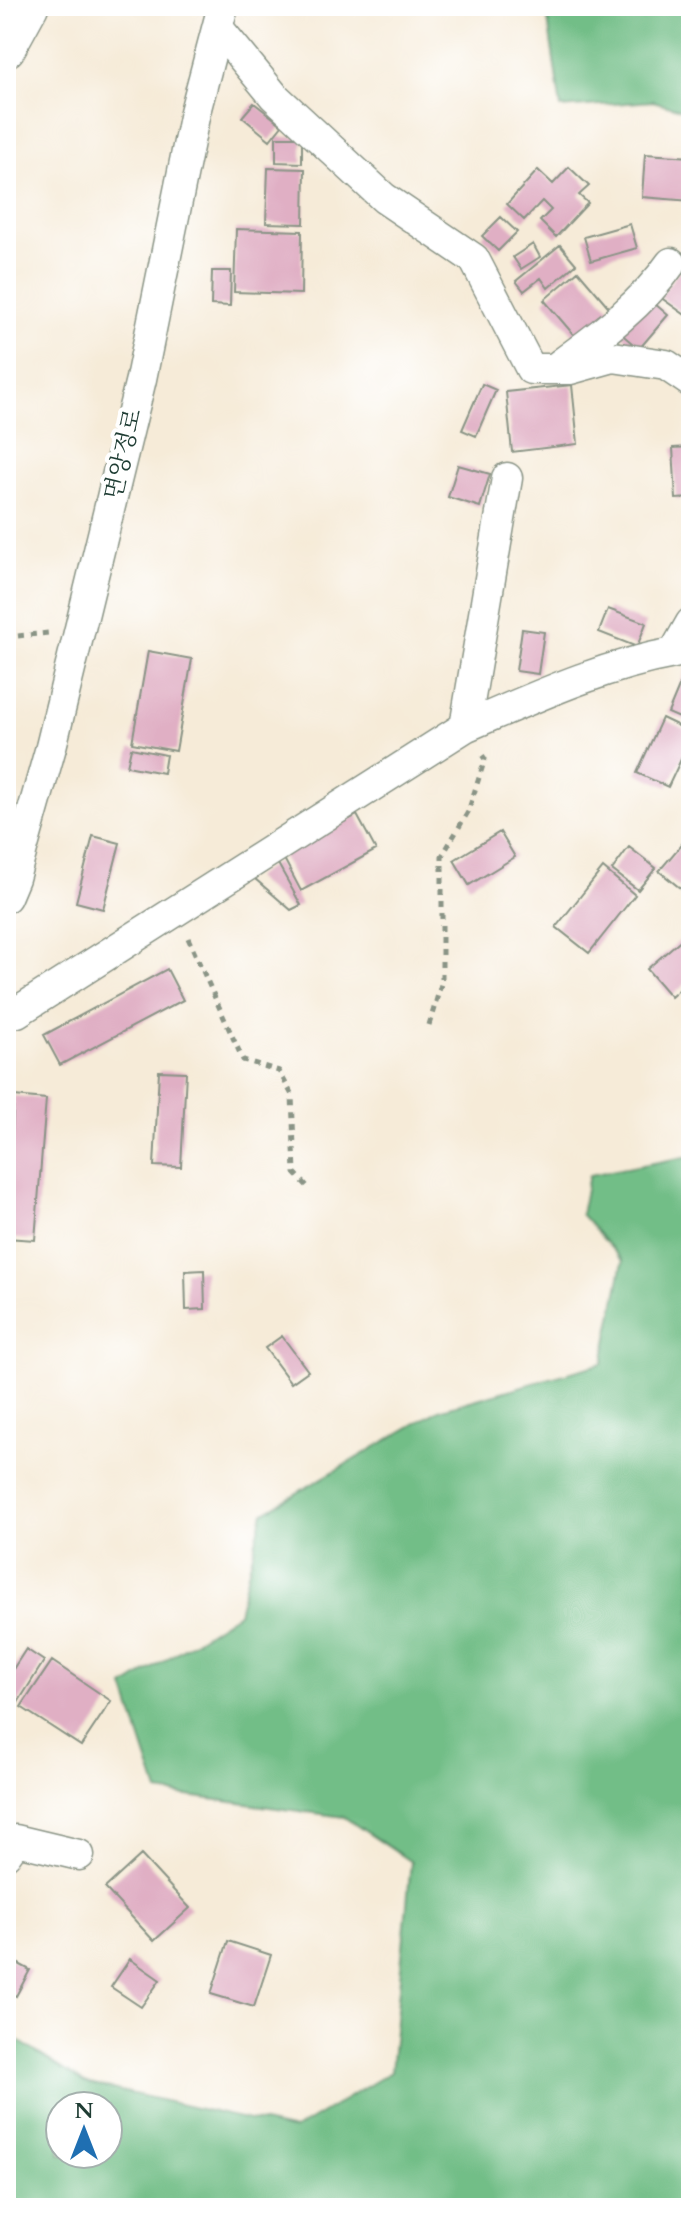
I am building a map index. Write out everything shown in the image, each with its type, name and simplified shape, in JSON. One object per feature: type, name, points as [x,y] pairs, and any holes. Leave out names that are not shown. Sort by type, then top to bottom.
[{"type":"main road","points":[[6,16],[10,6]]},
{"type":"main road","points":[[6,48],[29,6]]},
{"type":"street","points":[[220,17],[274,96],[384,198],[474,259],[531,369],[570,369],[613,357],[666,365],[691,382]]},
{"type":"street","name":"면앙정로","points":[[6,897],[51,747],[80,630],[141,379],[195,112],[220,17]]},
{"type":"street","points":[[553,369],[601,335],[660,280],[671,263]]},
{"type":"street","points":[[465,727],[507,478]]},
{"type":"street","points":[[6,1015],[17,1012],[465,727],[568,683],[639,659],[674,653],[691,623]]},
{"type":"street","points":[[6,1854],[16,1840],[79,1855]]},
{"type":"path","points":[[6,637],[80,630]]},
{"type":"path","points":[[429,1025],[442,981],[442,856],[468,812],[485,759],[465,727]]},
{"type":"path","points":[[176,911],[243,1060],[279,1071],[292,1095],[295,1173],[308,1187]]},
{"type":"green space","points":[[546,6],[691,6],[691,112],[653,101],[561,108]]},
{"type":"green space","points":[[691,1156],[691,2208],[6,2208],[6,2033],[85,2083],[116,2090],[44,2090],[44,2170],[124,2170],[124,2092],[294,2130],[391,2072],[411,1862],[344,1817],[158,1792],[124,1687],[238,1613],[263,1513],[439,1410],[603,1363],[623,1261],[581,1214],[589,1175]]},
{"type":"building","points":[[254,103],[282,125],[270,140],[242,117]]},
{"type":"building","points":[[276,137],[302,137],[302,163],[276,162]]},
{"type":"building","points":[[645,154],[691,157],[691,201],[642,197]]},
{"type":"building","points":[[569,167],[589,186],[579,195],[588,203],[556,237],[540,221],[551,210],[542,201],[524,220],[507,204],[538,170],[553,184]]},
{"type":"building","points":[[268,168],[305,169],[304,224],[266,223]]},
{"type":"building","points":[[501,217],[517,232],[498,251],[482,236]]},
{"type":"building","points":[[630,224],[637,248],[591,261],[584,237]]},
{"type":"building","points":[[236,229],[302,231],[301,294],[234,292]]},
{"type":"building","points":[[533,244],[540,257],[521,269],[513,257]]},
{"type":"building","points":[[560,245],[576,264],[548,288],[541,278],[524,291],[516,281]]},
{"type":"building","points":[[679,270],[691,278],[691,319],[660,297]]},
{"type":"building","points":[[212,271],[231,271],[230,306],[211,305]]},
{"type":"building","points":[[578,271],[613,312],[579,341],[544,300]]},
{"type":"building","points":[[648,298],[668,315],[639,349],[618,331]]},
{"type":"building","points":[[482,384],[496,390],[476,436],[462,430]]},
{"type":"building","points":[[572,385],[578,444],[512,452],[506,392]]},
{"type":"building","points":[[691,447],[691,498],[676,499],[673,448]]},
{"type":"building","points":[[458,465],[490,474],[480,507],[448,497]]},
{"type":"building","points":[[608,609],[646,623],[637,647],[599,632]]},
{"type":"building","points":[[522,629],[544,632],[538,674],[516,671]]},
{"type":"building","points":[[148,651],[192,659],[176,751],[132,743]]},
{"type":"building","points":[[691,658],[691,723],[668,713]]},
{"type":"building","points":[[662,718],[691,732],[668,787],[637,773]]},
{"type":"building","points":[[131,748],[166,755],[163,773],[127,766]]},
{"type":"building","points":[[357,815],[376,850],[301,891],[282,855]]},
{"type":"building","points":[[500,832],[515,857],[469,885],[454,860]]},
{"type":"building","points":[[691,833],[691,885],[685,892],[659,871]]},
{"type":"building","points":[[93,836],[120,843],[103,909],[76,902]]},
{"type":"building","points":[[629,847],[656,868],[638,890],[612,870]]},
{"type":"building","points":[[277,862],[301,905],[291,910],[254,878]]},
{"type":"building","points":[[603,868],[635,895],[589,953],[556,927]]},
{"type":"building","points":[[691,931],[691,979],[671,997],[647,969]]},
{"type":"building","points":[[167,969],[183,1000],[60,1065],[44,1035]]},
{"type":"building","points":[[159,1071],[186,1072],[181,1167],[154,1166]]},
{"type":"building","points":[[14,1096],[46,1099],[35,1240],[6,1238]]},
{"type":"building","points":[[204,1270],[205,1309],[186,1310],[185,1271]]},
{"type":"building","points":[[282,1336],[308,1371],[291,1383],[265,1348]]},
{"type":"building","points":[[26,1649],[44,1661],[17,1704],[6,1697],[6,1680]]},
{"type":"building","points":[[52,1661],[111,1701],[81,1746],[21,1707]]},
{"type":"building","points":[[141,1855],[190,1908],[154,1941],[105,1888]]},
{"type":"building","points":[[228,1941],[271,1955],[254,2007],[211,1994]]},
{"type":"building","points":[[6,1957],[30,1970],[16,1996],[6,1990]]},
{"type":"building","points":[[130,1959],[160,1980],[141,2007],[111,1987]]}]
